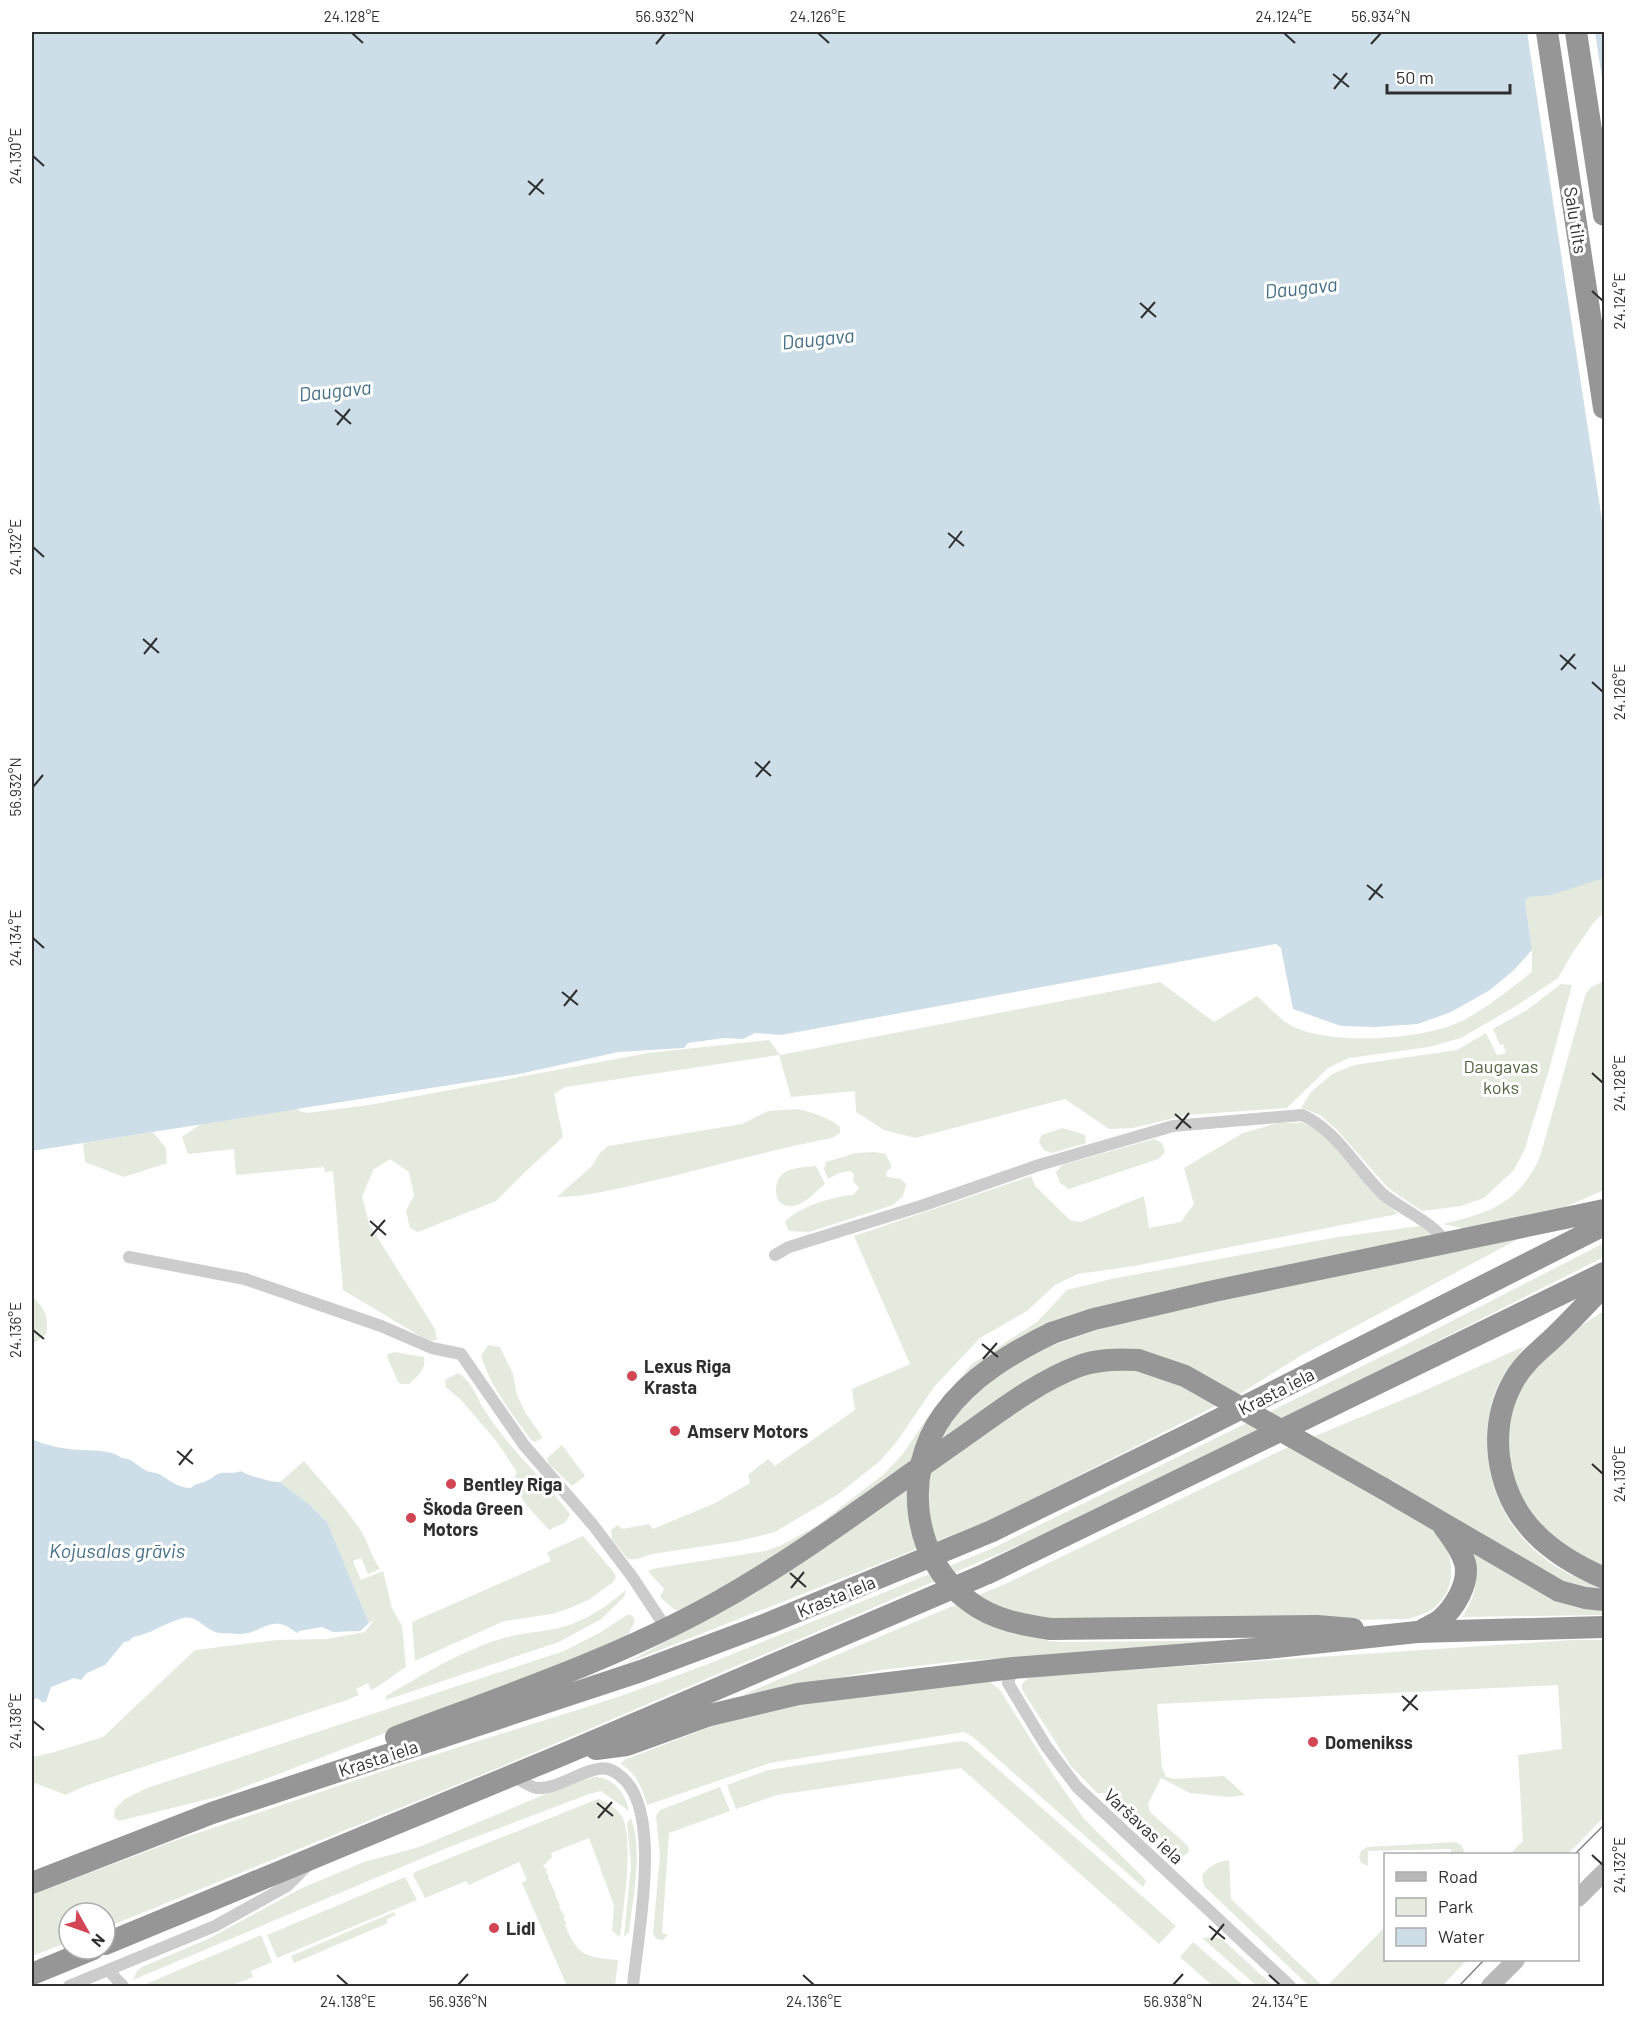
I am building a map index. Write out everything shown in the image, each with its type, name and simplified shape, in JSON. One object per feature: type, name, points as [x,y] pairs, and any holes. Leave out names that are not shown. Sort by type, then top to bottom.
[{"type":"highway","name":"Salu tilts","points":[[1546,32],[1605,408]]},
{"type":"highway","name":"Salu tilts","points":[[1576,32],[1605,214]]},
{"type":"highway","points":[[1440,1521],[1462,1555],[1466,1565],[1465,1580],[1451,1610],[1438,1622],[1414,1633],[1317,1626],[1052,1629],[1026,1626],[1002,1619],[970,1602],[956,1590],[932,1560],[926,1545],[917,1506],[917,1491],[925,1452],[933,1431],[944,1413],[960,1395],[999,1362],[1052,1334],[1094,1319],[1214,1291],[1605,1210]]},
{"type":"highway","name":"Krasta iela","points":[[32,1883],[212,1813],[641,1671],[769,1623],[992,1531],[1605,1225]]},
{"type":"highway","name":"Krasta iela","points":[[117,1939],[564,1754],[986,1574],[1605,1272]]},
{"type":"highway","points":[[1605,1286],[1553,1338],[1529,1358],[1503,1404],[1497,1437],[1501,1474],[1511,1502],[1526,1524],[1554,1550],[1579,1567],[1605,1578]]},
{"type":"highway","points":[[266,1795],[349,1755],[611,1656],[714,1604],[770,1570],[1008,1406],[1051,1379],[1082,1365],[1103,1360],[1137,1360],[1185,1376],[1559,1591],[1585,1598],[1605,1600]]},
{"type":"highway","points":[[564,1754],[627,1745],[710,1715],[798,1694],[1013,1668],[1267,1648],[1414,1633],[1605,1627]]},
{"type":"highway","points":[[32,1974],[64,1961]]},
{"type":"street","points":[[775,1255],[789,1247],[921,1206],[1038,1165],[1173,1126],[1302,1115],[1317,1121],[1385,1196],[1420,1221],[1436,1229],[1442,1235],[1445,1243]]},
{"type":"street","points":[[129,1257],[245,1279],[381,1326],[432,1348],[460,1354],[524,1445],[593,1526],[633,1578],[666,1628]]},
{"type":"street","name":"Varšavas iela","points":[[1013,1668],[1008,1683],[1046,1746],[1077,1787],[1290,1986]]},
{"type":"street","points":[[513,1775],[536,1788],[556,1784],[599,1768],[612,1770],[629,1783],[645,1828],[646,1862],[633,1986]]},
{"type":"street","points":[[69,1986],[215,1926],[287,1886],[316,1857]]},
{"type":"street","points":[[1579,1897],[1605,1872]]},
{"type":"street","points":[[1490,1986],[1514,1961]]},
{"type":"street","points":[[109,1971],[123,1986]]},
{"type":"green space","points":[[1604,877],[1604,913],[1594,922],[1558,978],[1461,1038],[1429,1047],[1349,1058],[1328,1068],[1287,1108],[1187,1115],[1133,1128],[1109,1129],[1065,1099],[915,1138],[884,1130],[856,1112],[855,1091],[791,1097],[779,1055],[565,1087],[554,1094],[563,1137],[496,1201],[418,1232],[410,1228],[406,1211],[414,1195],[409,1172],[390,1159],[373,1170],[362,1197],[369,1224],[435,1329],[437,1339],[434,1341],[425,1339],[343,1290],[333,1171],[325,1172],[324,1167],[236,1175],[234,1149],[188,1154],[182,1137],[201,1124],[297,1109],[307,1113],[369,1105],[648,1053],[769,1040],[780,1055],[1160,982],[1214,1022],[1257,996],[1287,1023],[1309,1032],[1353,1038],[1378,1038],[1426,1032],[1464,1020],[1490,1004],[1532,972],[1532,950],[1525,901],[1529,897]]},
{"type":"green space","points":[[1604,981],[1604,1190],[1558,1210],[1470,1230],[1443,1224],[1475,1215],[1501,1204],[1523,1185],[1532,1173],[1540,1157],[1586,993],[1591,987]]},
{"type":"green space","name":"Daugavas koks","points":[[1561,984],[1572,985],[1524,1151],[1513,1171],[1484,1198],[1461,1206],[1422,1211],[1388,1188],[1337,1130],[1320,1115],[1301,1108],[1311,1092],[1332,1074],[1354,1065],[1457,1050],[1486,1033],[1497,1055],[1506,1053],[1493,1029],[1527,1010]]},
{"type":"green space","points":[[798,1109],[830,1121],[840,1127],[840,1133],[832,1138],[643,1183],[589,1194],[557,1197],[592,1166],[600,1153],[608,1146],[742,1124],[768,1111]]},
{"type":"green space","points":[[1278,1123],[1303,1123],[1322,1132],[1367,1186],[1398,1214],[1134,1266],[1078,1274],[1055,1285],[1027,1311],[980,1338],[934,1387],[898,1440],[880,1461],[837,1495],[775,1532],[739,1541],[652,1554],[637,1559],[628,1559],[612,1540],[611,1530],[618,1525],[622,1529],[649,1524],[653,1529],[713,1504],[750,1483],[748,1475],[768,1459],[775,1466],[855,1410],[852,1389],[910,1364],[854,1236],[1031,1176],[1036,1187],[1070,1220],[1081,1222],[1144,1196],[1149,1228],[1181,1222],[1194,1204],[1184,1168],[1243,1133]]},
{"type":"green space","points":[[1063,1128],[1085,1135],[1086,1143],[1052,1153],[1044,1150],[1039,1142],[1041,1135]]},
{"type":"green space","points":[[153,1132],[166,1148],[167,1163],[124,1177],[85,1162],[83,1143]]},
{"type":"green space","points":[[1154,1139],[1162,1143],[1165,1152],[1158,1159],[1069,1189],[1060,1183],[1056,1172],[1062,1165]]},
{"type":"green space","points":[[856,1153],[885,1154],[891,1164],[891,1168],[886,1172],[887,1177],[901,1179],[906,1184],[903,1196],[893,1205],[809,1232],[789,1231],[785,1222],[798,1212],[827,1200],[853,1195],[859,1188],[853,1181],[854,1174],[850,1171],[839,1173],[828,1179],[824,1169],[826,1162]]},
{"type":"green space","points":[[816,1166],[825,1184],[799,1204],[783,1205],[776,1192],[780,1176],[791,1170]]},
{"type":"green space","points":[[1420,1226],[1429,1233],[1430,1239],[1052,1333],[1057,1344],[1120,1322],[1520,1238],[1302,1355],[1243,1392],[993,1519],[622,1665],[756,1593],[1016,1411],[1057,1386],[1140,1350],[1101,1351],[1063,1361],[763,1566],[688,1608],[675,1610],[660,1597],[664,1589],[648,1571],[765,1551],[780,1546],[818,1525],[884,1474],[902,1455],[932,1411],[972,1364],[1037,1322],[1067,1290],[1111,1279],[1338,1237]]},
{"type":"green space","points":[[1604,1243],[1604,1257],[1386,1367],[1024,1543],[503,1766],[117,1923],[117,1901],[57,1901],[57,1947],[32,1956],[32,1895],[174,1841],[386,1770],[615,1698],[703,1666],[991,1549],[1405,1345]]},
{"type":"green space","points":[[32,1297],[43,1309],[47,1323],[46,1334],[32,1345]]},
{"type":"green space","points":[[1604,1311],[1604,1568],[1561,1548],[1523,1504],[1512,1479],[1508,1452],[1509,1425],[1516,1396],[1529,1373],[1567,1335]]},
{"type":"green space","points":[[488,1345],[500,1347],[513,1374],[517,1395],[525,1412],[543,1438],[535,1442],[531,1440],[496,1390],[481,1356]]},
{"type":"green space","points":[[1525,1346],[1500,1381],[1491,1405],[1487,1436],[1489,1466],[1497,1494],[1509,1520],[1527,1543],[1549,1562],[1575,1577],[1604,1587],[1604,1594],[1575,1588],[1541,1573],[1390,1479],[1378,1499],[1432,1529],[1445,1546],[1451,1566],[1449,1586],[1445,1596],[1432,1610],[1409,1619],[1069,1624],[1051,1629],[1048,1641],[1278,1640],[960,1661],[881,1670],[742,1695],[1007,1583],[1286,1448]]},
{"type":"green space","points":[[394,1352],[424,1357],[423,1369],[409,1384],[398,1382],[387,1357],[388,1354]]},
{"type":"green space","points":[[458,1373],[469,1383],[502,1435],[570,1514],[566,1522],[549,1530],[528,1507],[512,1484],[517,1472],[497,1442],[462,1401],[446,1387],[445,1380]]},
{"type":"green space","points":[[562,1445],[585,1476],[572,1486],[549,1464],[547,1458]]},
{"type":"green space","points":[[304,1461],[355,1522],[380,1569],[368,1574],[361,1558],[353,1561],[361,1580],[383,1571],[392,1608],[402,1626],[406,1667],[371,1690],[368,1683],[356,1689],[359,1695],[347,1700],[85,1786],[66,1795],[32,1782],[32,1757],[103,1737],[195,1650],[276,1640],[327,1639],[365,1632],[374,1620],[369,1623],[327,1522],[310,1505],[280,1482]]},
{"type":"green space","points":[[583,1536],[616,1576],[613,1582],[590,1599],[570,1608],[552,1614],[504,1621],[415,1661],[412,1622],[551,1561],[547,1552]]},
{"type":"green space","points":[[1472,1553],[1551,1599],[1576,1607],[1604,1611],[1604,1615],[1462,1617],[1471,1602],[1475,1586],[1476,1571]]},
{"type":"green space","points":[[626,1590],[624,1597],[601,1619],[559,1642],[386,1700],[386,1696],[460,1655],[507,1637],[551,1630],[583,1620]]},
{"type":"green space","points":[[627,1615],[632,1615],[635,1621],[628,1635],[617,1644],[221,1796],[119,1821],[114,1817],[115,1809],[125,1799],[147,1788],[564,1651],[601,1632]]},
{"type":"green space","points":[[1571,1640],[1604,1640],[1604,1817],[1569,1853],[1511,1853],[1523,1841],[1518,1755],[1562,1749],[1558,1685],[1157,1704],[1162,1768],[1166,1777],[1174,1779],[1224,1776],[1245,1795],[1229,1797],[1190,1793],[1161,1778],[1148,1804],[1150,1812],[1188,1846],[1189,1852],[1182,1857],[1175,1856],[1107,1793],[1097,1793],[1071,1766],[1022,1690],[1022,1684],[1028,1678]]},
{"type":"green space","points":[[981,1679],[990,1682],[1000,1690],[1054,1776],[1085,1820],[1142,1876],[1146,1881],[1143,1887],[973,1737],[964,1732],[770,1763],[647,1805],[638,1782],[621,1764],[624,1760],[723,1722],[771,1708]]},
{"type":"green space","points":[[961,1741],[967,1742],[1176,1926],[1159,1944],[961,1768],[777,1795],[736,1809],[727,1785],[768,1770]]},
{"type":"green space","points":[[596,1777],[608,1780],[618,1788],[629,1811],[601,1791],[589,1794],[449,1847],[133,1980],[137,1971],[142,1967],[208,1939],[302,1888],[364,1862],[419,1847],[577,1781]]},
{"type":"green space","points":[[720,1787],[730,1811],[669,1833],[662,1933],[668,1935],[663,1940],[658,1939],[653,1933],[660,1856],[656,1816],[660,1810]]},
{"type":"green space","points":[[598,1799],[616,1810],[625,1825],[628,1855],[620,1937],[612,1931],[614,1905],[589,1838],[551,1853],[552,1857],[543,1866],[547,1870],[559,1907],[565,1917],[563,1919],[567,1923],[565,1925],[574,1944],[591,1956],[618,1960],[615,1986],[567,1986],[522,1883],[527,1880],[519,1862],[469,1885],[466,1881],[425,1898],[413,1875],[415,1872]]},
{"type":"green space","points":[[631,1818],[635,1831],[637,1860],[629,1932],[624,1937],[631,1865],[627,1823]]},
{"type":"green space","points":[[1456,1842],[1462,1846],[1465,1853],[1451,1853],[1451,1849],[1368,1851],[1368,1866],[1361,1863],[1359,1857],[1361,1851],[1367,1847]]},
{"type":"green space","points":[[1229,1860],[1231,1899],[1323,1986],[1309,1986],[1204,1886],[1202,1876],[1207,1869]]},
{"type":"green space","points":[[405,1877],[417,1900],[277,1958],[267,1935]]},
{"type":"green space","points":[[394,1912],[396,1915],[387,1919],[388,1923],[294,1963],[291,1956]]},
{"type":"green space","points":[[1384,1928],[1384,1961],[1466,1961],[1442,1986],[1327,1986]]},
{"type":"green space","points":[[261,1935],[272,1962],[251,1971],[253,1977],[230,1986],[148,1986],[146,1984]]},
{"type":"green space","points":[[1202,1938],[1222,1939],[1273,1986],[1257,1986]]},
{"type":"green space","points":[[1193,1942],[1244,1986],[1213,1986],[1180,1957]]},
{"type":"water","name":"Daugava","points":[[32,32],[1604,32],[1604,878],[1551,895],[1529,897],[1525,901],[1532,950],[1514,970],[1490,990],[1451,1012],[1418,1024],[1376,1027],[1341,1026],[1293,1009],[1281,948],[1276,944],[781,1035],[755,1033],[743,1039],[724,1038],[688,1043],[684,1048],[618,1052],[515,1075],[32,1151]]},
{"type":"water","name":"Kojusalas grāvis","points":[[32,1439],[64,1448],[114,1454],[187,1488],[219,1474],[241,1471],[248,1475],[280,1482],[310,1505],[327,1522],[369,1623],[360,1631],[333,1632],[322,1627],[297,1633],[280,1624],[273,1624],[238,1634],[215,1632],[192,1618],[183,1618],[124,1642],[105,1665],[87,1673],[81,1680],[74,1678],[51,1687],[46,1702],[37,1698],[32,1701]]},
{"type":"pier","points":[[1527,32],[1595,32],[1604,91],[1604,533]]},
{"type":"pier","points":[[539,1070],[515,1078],[302,1112],[297,1109],[515,1075]]},
{"type":"tram line","points":[[1576,1853],[1604,1825]]},
{"type":"tram line","points":[[1459,1986],[1483,1961]]},
{"type":"place","name":"Lexus Riga Krasta","points":[[632,1376]]},
{"type":"place","name":"Amserv Motors","points":[[675,1431]]},
{"type":"place","name":"Bentley Riga","points":[[451,1484]]},
{"type":"place","name":"Škoda Green Motors","points":[[411,1518]]},
{"type":"place","name":"Domenikss","points":[[1313,1742]]},
{"type":"place","name":"Lidl","points":[[494,1928]]}]
